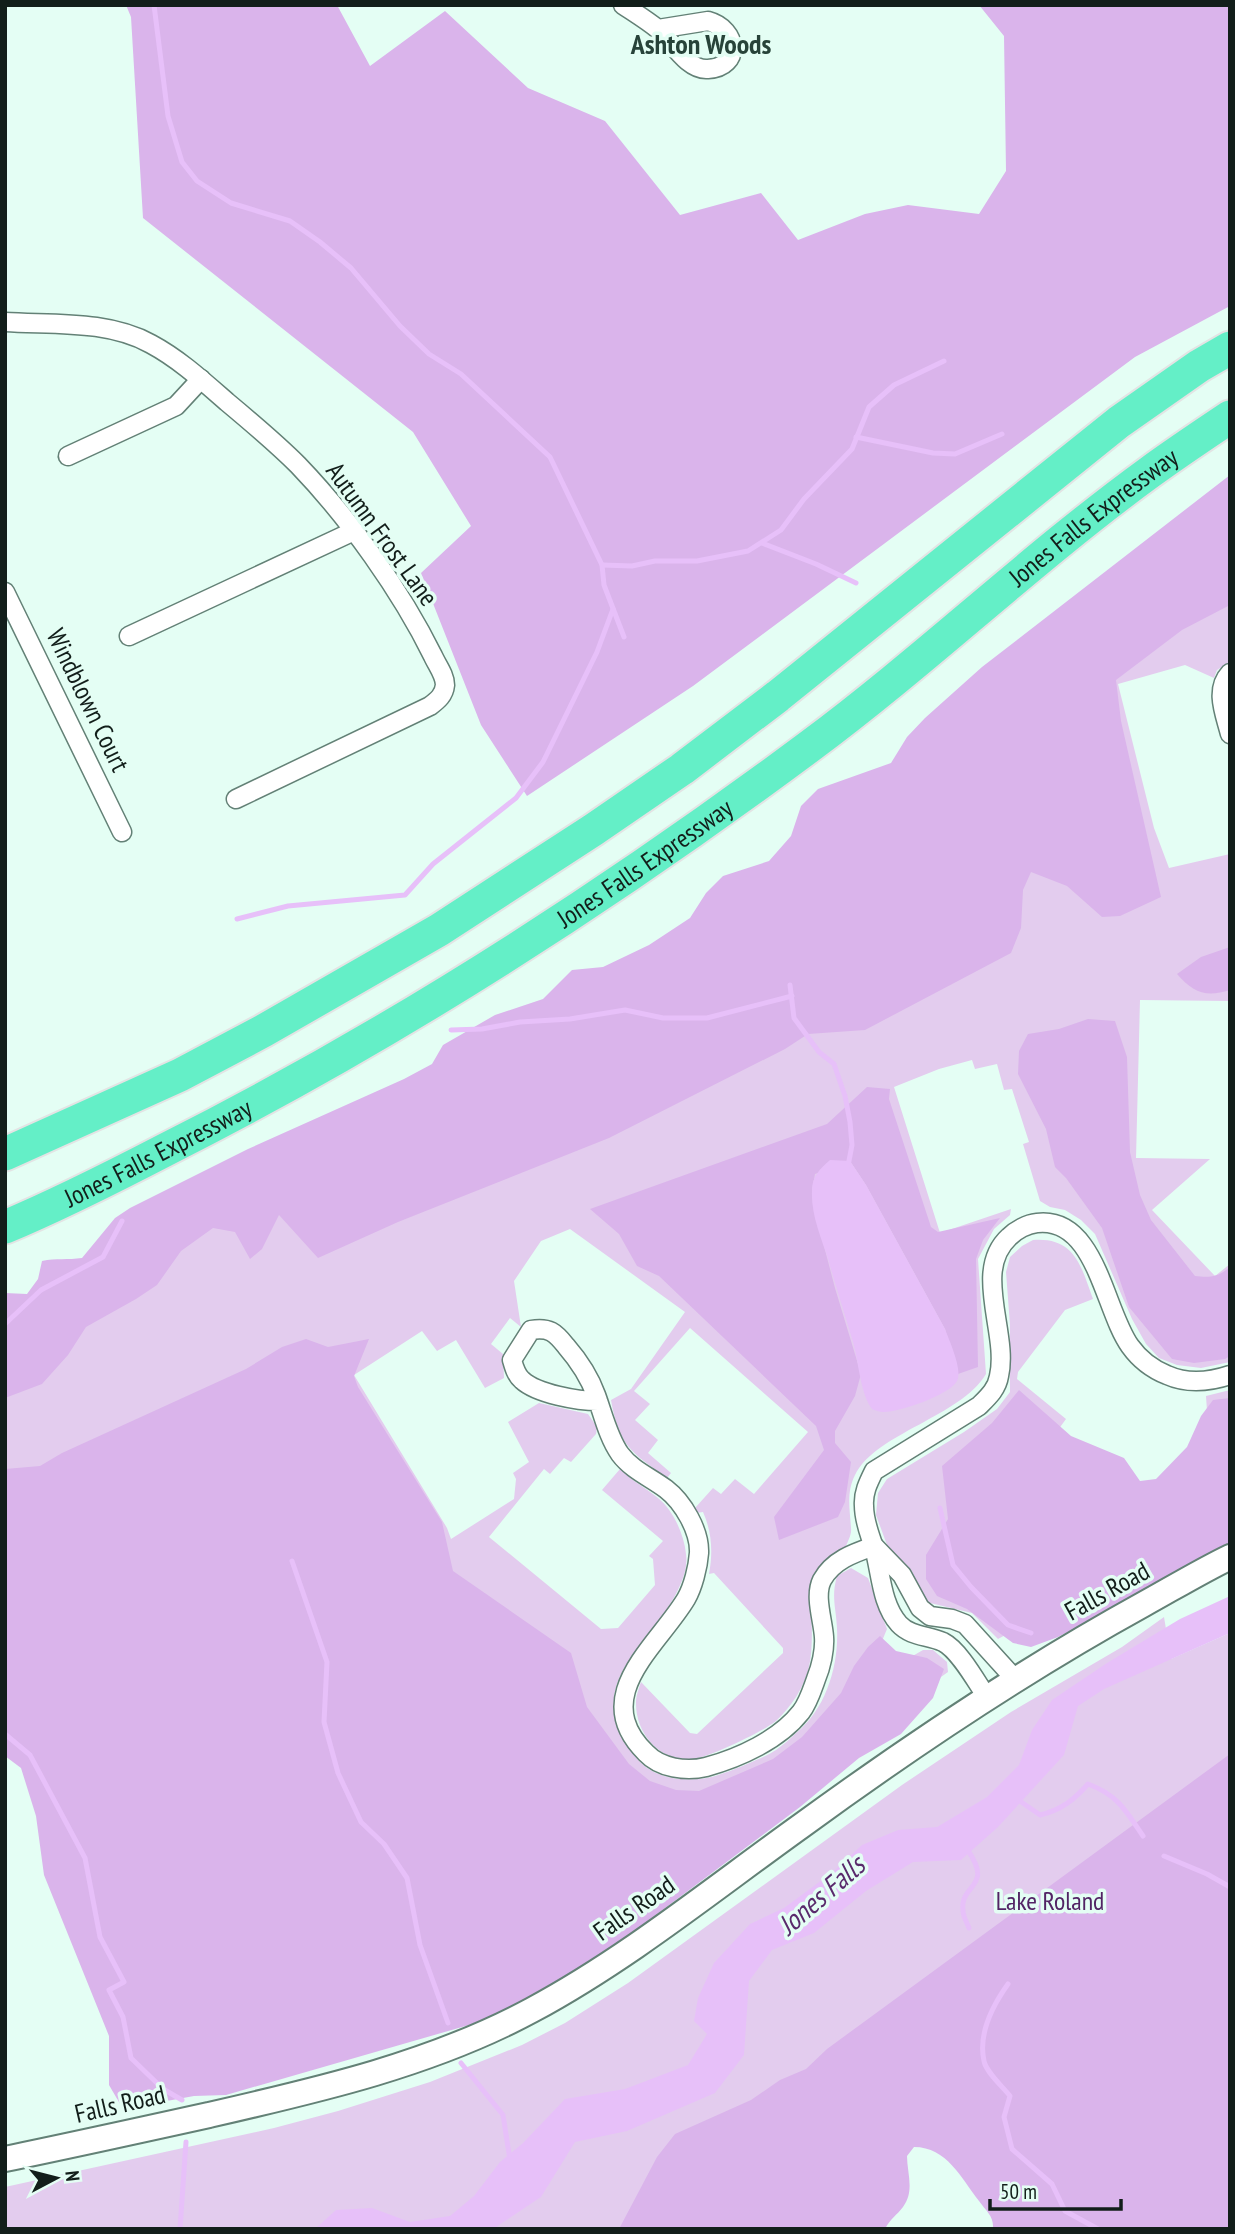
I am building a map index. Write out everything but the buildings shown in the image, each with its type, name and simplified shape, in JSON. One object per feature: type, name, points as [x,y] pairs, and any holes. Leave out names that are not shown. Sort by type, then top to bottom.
[{"type":"highway","points":[[5,1154],[180,1074],[263,1031],[439,930],[582,838],[682,769],[778,696],[1119,422],[1199,366],[1230,348]]},
{"type":"highway","name":"Jones Falls Expressway","points":[[5,1227],[111,1177],[288,1086],[461,985],[623,881],[813,744],[1149,472],[1230,417]]},
{"type":"main road","name":"Falls Road","points":[[5,2159],[331,2085],[440,2050],[510,2021],[561,1994],[613,1960],[887,1763],[986,1696],[1109,1623],[1230,1557]]},
{"type":"street","points":[[623,5],[658,29]]},
{"type":"street","name":"Autumn Frost Lane","points":[[5,322],[96,327],[123,332],[149,342],[201,379],[298,465],[354,531],[426,642],[444,679],[445,689],[441,697],[430,706],[236,799]]},
{"type":"street","points":[[68,456],[176,406],[201,379]]},
{"type":"street","points":[[129,636],[354,531]]},
{"type":"street","name":"Windblown Court","points":[[5,592],[122,832]]},
{"type":"street","points":[[1230,673],[1221,685],[1230,734]]},
{"type":"street","points":[[986,1696],[945,1643],[910,1633],[898,1623],[888,1605],[874,1546],[867,1530],[864,1506],[865,1488],[874,1471],[979,1406],[992,1392],[999,1377],[1000,1360],[992,1269],[996,1253],[1006,1239],[1026,1225],[1051,1223],[1066,1228],[1076,1236],[1090,1257],[1129,1345],[1140,1358],[1156,1370],[1174,1378],[1204,1381],[1230,1375]]},
{"type":"street","points":[[598,1401],[566,1398],[522,1380],[514,1369],[513,1360],[531,1331],[543,1328],[554,1331],[582,1364],[598,1401],[619,1452],[630,1465],[668,1490],[677,1500],[695,1532],[699,1552],[687,1597],[634,1668],[626,1686],[623,1710],[629,1731],[650,1757],[666,1765],[684,1769],[704,1768],[765,1742],[785,1728],[801,1712],[820,1670],[825,1640],[820,1598],[821,1581],[835,1563],[874,1546]]},
{"type":"street","points":[[874,1546],[902,1575],[920,1608],[930,1616],[965,1624],[1014,1678]]},
{"type":"green space","points":[[126,5],[337,5],[370,66],[445,11],[528,88],[605,121],[680,215],[761,193],[798,240],[865,214],[908,205],[979,214],[1006,171],[1004,36],[979,5],[1230,5],[1230,306],[1135,357],[693,686],[527,796],[481,725],[421,573],[471,526],[413,432],[143,218],[131,17]]},
{"type":"green space","points":[[1230,475],[1230,605],[1182,630],[1116,680],[1121,721],[1161,897],[1120,916],[1102,917],[1067,886],[1031,872],[1023,890],[1021,928],[1011,953],[865,1030],[808,1034],[785,1049],[609,1138],[398,1222],[318,1258],[279,1215],[262,1249],[250,1259],[235,1232],[213,1228],[181,1251],[157,1285],[86,1327],[68,1355],[42,1384],[5,1398],[5,1293],[27,1294],[38,1279],[42,1261],[82,1258],[115,1218],[130,1208],[248,1149],[404,1079],[432,1064],[443,1045],[495,1015],[543,999],[572,970],[603,967],[649,945],[690,918],[706,893],[723,876],[769,861],[791,836],[801,806],[818,789],[891,763],[907,737],[925,718],[982,667]]},
{"type":"green space","points":[[1230,601],[1230,662],[1217,670],[1214,678],[1185,665],[1118,684],[1154,828],[1169,868],[1230,854],[1230,1001],[1140,1000],[1136,1158],[1210,1159],[1152,1210],[1215,1276],[1230,1264],[1230,1362],[1201,1368],[1177,1365],[1159,1358],[1146,1344],[1132,1319],[1095,1234],[1081,1220],[1065,1210],[1050,1207],[1040,1201],[1023,1144],[1029,1142],[1012,1089],[1004,1090],[997,1064],[975,1069],[972,1060],[939,1069],[894,1087],[940,1233],[1011,1209],[1010,1215],[994,1229],[978,1259],[986,1374],[974,1389],[958,1402],[881,1448],[866,1460],[855,1475],[850,1495],[851,1533],[845,1549],[823,1563],[810,1586],[812,1645],[809,1667],[792,1703],[776,1721],[760,1731],[723,1749],[693,1759],[681,1759],[660,1751],[645,1735],[637,1714],[636,1700],[641,1682],[690,1733],[697,1734],[783,1653],[783,1648],[714,1573],[709,1574],[710,1535],[703,1512],[696,1513],[695,1508],[713,1488],[721,1494],[735,1479],[754,1494],[808,1432],[690,1328],[634,1391],[650,1404],[635,1420],[658,1440],[648,1453],[671,1473],[667,1478],[644,1461],[623,1438],[611,1400],[631,1389],[685,1312],[570,1229],[541,1241],[514,1281],[521,1327],[510,1318],[491,1344],[503,1354],[504,1378],[485,1388],[456,1340],[437,1351],[422,1331],[354,1375],[447,1528],[451,1539],[514,1499],[516,1479],[513,1473],[529,1462],[508,1422],[539,1403],[588,1414],[597,1427],[596,1434],[571,1462],[564,1458],[550,1474],[544,1469],[489,1537],[601,1629],[618,1628],[655,1585],[653,1559],[649,1556],[663,1541],[602,1490],[620,1469],[668,1509],[677,1523],[685,1546],[684,1575],[663,1615],[623,1670],[616,1689],[614,1708],[620,1731],[635,1756],[658,1774],[687,1779],[722,1774],[776,1750],[806,1723],[823,1699],[833,1671],[837,1642],[835,1583],[837,1576],[851,1568],[868,1578],[887,1629],[882,1641],[897,1665],[923,1650],[933,1650],[947,1662],[948,1672],[569,1941],[5,1471],[5,1359],[103,1270]]},
{"type":"green space","points":[[1230,947],[1230,990],[1200,992],[1177,974],[1201,957]]},
{"type":"green space","points":[[1088,1019],[1115,1021],[1127,1057],[1130,1152],[1140,1195],[1151,1220],[1195,1276],[1214,1276],[1230,1267],[1230,1356],[1225,1359],[1194,1363],[1172,1359],[1129,1307],[1102,1228],[1055,1167],[1046,1129],[1018,1074],[1019,1051],[1028,1034],[1059,1029]]},
{"type":"green space","points":[[867,1087],[890,1089],[889,1099],[931,1227],[938,1232],[1000,1218],[983,1240],[976,1259],[978,1367],[958,1374],[945,1329],[866,1185],[850,1161],[815,1174],[813,1204],[861,1374],[855,1396],[835,1431],[835,1443],[851,1462],[845,1502],[838,1517],[779,1540],[774,1517],[824,1450],[816,1426],[659,1276],[637,1266],[619,1234],[590,1209],[827,1124]]},
{"type":"green space","points":[[1033,1240],[1047,1240],[1067,1249],[1080,1265],[1093,1299],[1065,1310],[1018,1372],[1017,1379],[1066,1419],[1058,1430],[1153,1494],[1208,1426],[1206,1396],[1230,1390],[1230,1512],[998,1639],[972,1613],[926,1602],[911,1570],[887,1545],[876,1515],[878,1493],[887,1479],[997,1409],[1010,1392],[1010,1325],[1006,1272],[1010,1257]]},
{"type":"green space","points":[[306,1339],[328,1347],[369,1339],[354,1376],[358,1387],[442,1522],[453,1571],[571,1653],[587,1707],[629,1764],[650,1781],[676,1790],[699,1791],[773,1759],[802,1737],[841,1693],[854,1666],[880,1636],[896,1651],[927,1658],[944,1669],[933,1698],[901,1734],[859,1758],[800,1807],[601,1956],[504,2011],[469,2025],[226,2095],[194,2096],[123,2109],[109,2085],[109,2036],[44,1875],[36,1816],[21,1768],[5,1756],[5,1469],[40,1466],[62,1453],[246,1369],[282,1347]]},
{"type":"green space","points":[[1019,1390],[1071,1436],[1124,1458],[1140,1481],[1156,1479],[1187,1447],[1201,1416],[1213,1400],[1230,1398],[1230,1548],[1058,1637],[1031,1647],[1013,1643],[967,1609],[937,1596],[926,1579],[926,1555],[948,1519],[942,1466],[992,1423]]},
{"type":"green space","name":"Lake Roland","points":[[1164,1617],[1171,1659],[1230,1633],[1230,2229],[942,2046],[759,2229],[5,2229],[5,2187],[274,2128],[338,2111],[430,2082],[522,2045],[565,2023],[628,1983],[902,1785],[1011,1712],[1122,1647]]},
{"type":"green space","points":[[1230,1754],[1230,2229],[993,2229],[989,2214],[952,2165],[936,2152],[914,2147],[907,2156],[910,2188],[907,2201],[885,2229],[619,2229],[657,2157],[675,2134],[751,2100],[780,2080],[806,2069],[827,2049]]},
{"type":"water","points":[[830,1160],[850,1161],[866,1185],[945,1329],[957,1363],[957,1381],[952,1386],[923,1402],[899,1410],[882,1412],[872,1409],[868,1402],[853,1342],[817,1226],[813,1209],[813,1181]]},
{"type":"water","name":"Jones Falls","points":[[1230,1596],[1230,1633],[1104,1689],[1078,1706],[1064,1755],[998,1827],[961,1860],[913,1862],[866,1891],[814,1933],[772,1950],[749,1981],[744,2055],[715,2093],[627,2131],[575,2142],[541,2197],[493,2229],[315,2229],[336,2210],[372,2208],[410,2222],[450,2216],[474,2196],[500,2162],[523,2143],[565,2099],[625,2089],[688,2065],[707,2034],[694,2021],[698,1998],[714,1963],[750,1924],[784,1908],[833,1872],[862,1845],[898,1830],[937,1827],[987,1797],[1019,1765],[1032,1730],[1052,1700],[1180,1619]]},
{"type":"waterway","points":[[154,5],[168,116],[182,162],[197,181],[231,203],[290,221],[320,242],[351,268],[400,326],[429,354],[461,374],[550,457],[602,565],[604,585],[624,637]]},
{"type":"waterway","points":[[602,565],[632,566],[655,561],[697,561],[748,551],[781,530],[804,499],[852,449],[869,407],[894,385],[944,361]]},
{"type":"waterway","points":[[856,437],[933,453],[955,454],[1002,434]]},
{"type":"waterway","points":[[762,543],[856,583]]},
{"type":"waterway","points":[[237,919],[288,906],[405,895],[433,864],[516,798],[543,762],[597,652],[613,609]]},
{"type":"waterway","points":[[790,985],[794,1018],[819,1052],[834,1064],[845,1096],[852,1145],[848,1166]]},
{"type":"waterway","points":[[451,1030],[570,1019],[625,1010],[663,1018],[707,1018],[792,996]]},
{"type":"waterway","points":[[5,1324],[41,1290],[103,1257],[122,1221]]},
{"type":"waterway","points":[[940,1508],[953,1565],[1008,1625],[1031,1633]]},
{"type":"waterway","points":[[292,1561],[327,1662],[324,1722],[338,1773],[361,1822],[384,1844],[407,1878],[420,1945],[448,2023]]},
{"type":"waterway","points":[[5,1734],[30,1755],[85,1858],[100,1937],[124,1982],[109,1990],[123,2017],[131,2058],[163,2089],[182,2100]]},
{"type":"waterway","points":[[1017,1799],[1040,1815],[1067,1804],[1088,1784],[1114,1799],[1143,1836]]},
{"type":"waterway","points":[[967,1849],[978,1872],[977,1879],[963,1902],[963,1913],[969,1928]]},
{"type":"waterway","points":[[1164,1856],[1230,1887]]},
{"type":"waterway","points":[[1008,1984],[988,2020],[983,2051],[988,2070],[1010,2096],[1004,2117],[1012,2149],[1052,2184],[1065,2211],[1098,2229]]},
{"type":"waterway","points":[[461,2063],[503,2115],[510,2160]]},
{"type":"waterway","points":[[180,2229],[186,2142]]},
{"type":"district","name":"Ashton Woods","points":[[701,44]]}]
